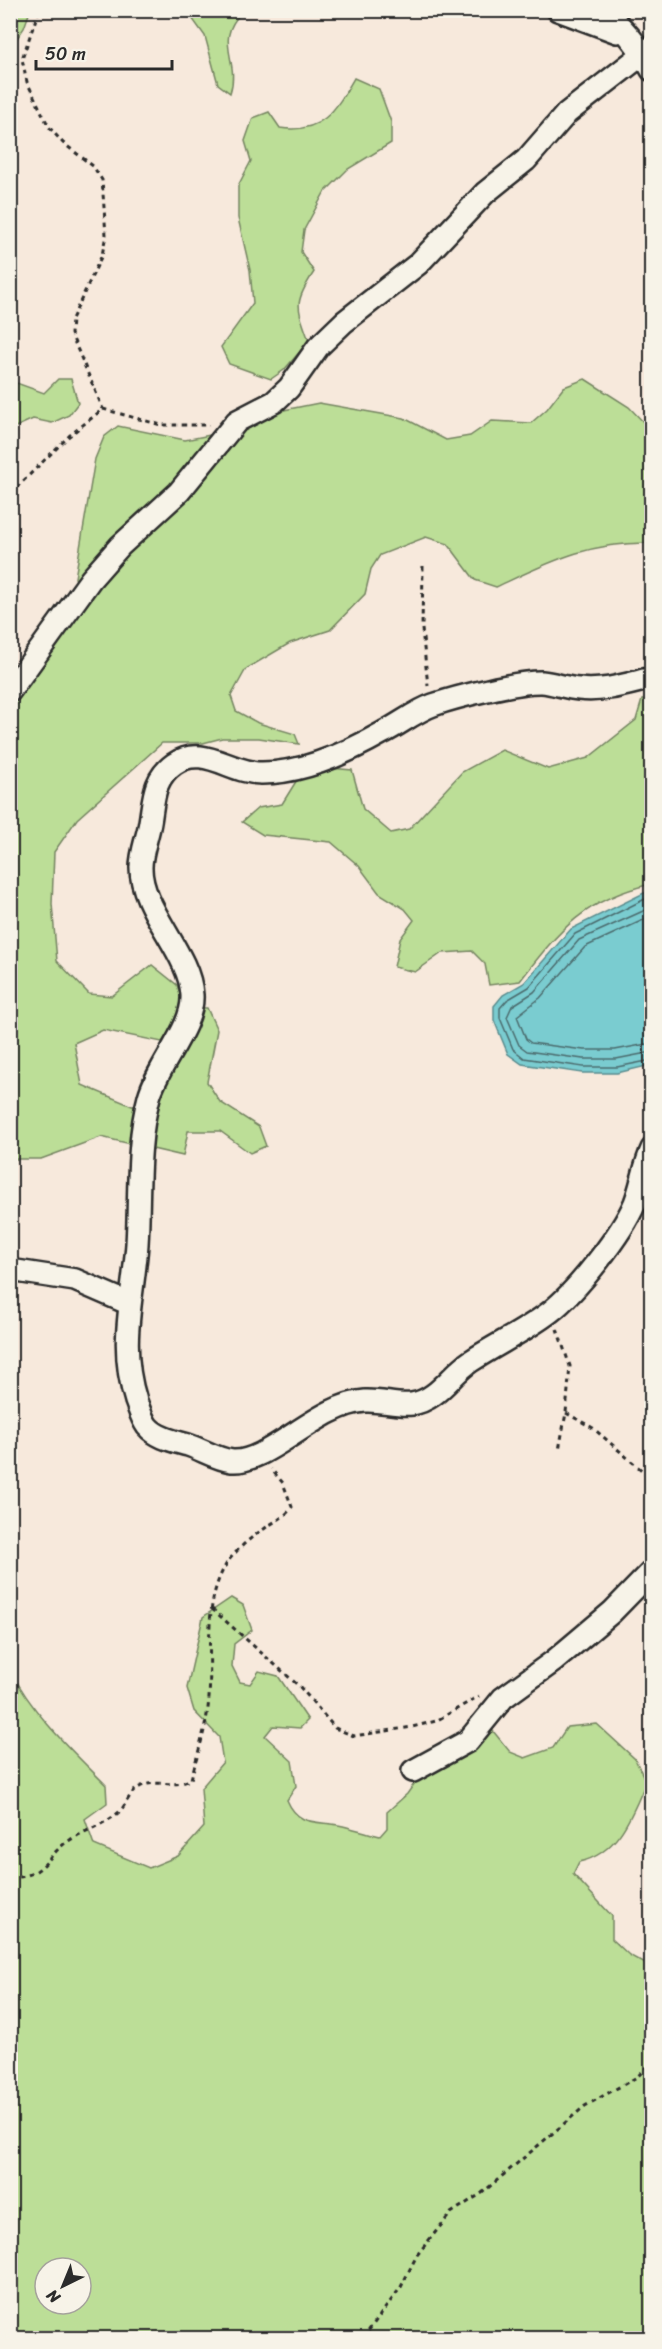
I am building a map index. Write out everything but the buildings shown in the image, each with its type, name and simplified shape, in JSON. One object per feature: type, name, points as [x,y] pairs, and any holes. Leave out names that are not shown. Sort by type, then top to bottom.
[{"type":"street","points":[[558,10],[627,36]]},
{"type":"street","points":[[10,691],[91,579],[120,546],[179,492],[237,421],[274,402],[289,388],[318,347],[344,322],[418,264],[484,193],[526,160],[567,113],[601,84],[649,57],[615,21],[599,10]]},
{"type":"street","points":[[651,678],[604,690],[580,689],[541,682],[510,686],[431,705],[360,744],[291,769],[260,774],[194,755],[175,763],[156,781],[141,867],[144,884],[160,923],[187,970],[192,992],[192,1012],[150,1092],[140,1135],[137,1248],[128,1303],[126,1353],[129,1379],[140,1412],[149,1429],[165,1438],[195,1447],[211,1456],[233,1461],[248,1460],[312,1421],[362,1401],[408,1405],[436,1394],[468,1363],[553,1309],[604,1252],[636,1201],[651,1149]]},
{"type":"street","points":[[10,1270],[75,1280],[128,1303]]},
{"type":"street","points":[[413,1771],[468,1740],[503,1698],[554,1661],[612,1612],[651,1571]]},
{"type":"path","points":[[39,10],[22,59],[27,82],[50,127],[63,144],[93,166],[102,180],[106,235],[102,255],[72,319],[71,334],[103,409]]},
{"type":"path","points":[[103,409],[161,425],[194,427],[237,421]]},
{"type":"path","points":[[10,494],[69,436],[103,409]]},
{"type":"path","points":[[423,566],[422,629],[431,705]]},
{"type":"path","points":[[553,1309],[570,1366],[566,1413],[559,1450]]},
{"type":"path","points":[[566,1413],[593,1428],[651,1479]]},
{"type":"path","points":[[10,1878],[25,1877],[50,1863],[63,1844],[119,1812],[137,1788],[148,1784],[182,1785],[191,1779],[208,1707],[208,1635],[212,1609],[227,1564],[262,1529],[287,1515],[292,1507],[283,1483],[259,1455]]},
{"type":"path","points":[[212,1609],[300,1687],[335,1728],[354,1736],[436,1721],[485,1692]]},
{"type":"path","points":[[363,2338],[401,2287],[417,2255],[451,2212],[482,2193],[585,2106],[637,2077],[651,2062]]},
{"type":"path","points":[[399,2338],[417,2333],[442,2331],[486,2338]]},
{"type":"green space","points":[[11,10],[30,11],[24,28],[11,47]]},
{"type":"green space","points":[[187,11],[243,11],[229,32],[232,70],[230,93],[218,84],[205,36]]},
{"type":"green space","points":[[354,78],[379,89],[391,122],[391,143],[348,169],[324,193],[304,230],[301,252],[314,272],[303,291],[299,305],[309,341],[284,370],[271,379],[229,364],[221,347],[253,303],[250,270],[238,218],[238,186],[251,161],[245,141],[253,118],[269,112],[280,128],[294,129],[317,124],[333,110]]},
{"type":"green space","points":[[58,379],[71,379],[78,403],[69,415],[52,423],[33,419],[11,429],[11,381],[44,393]]},
{"type":"green space","points":[[585,379],[629,407],[651,430],[651,543],[608,546],[571,555],[496,587],[475,580],[448,544],[426,537],[380,555],[371,569],[365,594],[330,630],[290,643],[246,669],[231,696],[236,711],[258,723],[295,734],[299,744],[259,738],[222,738],[203,743],[162,743],[77,819],[54,852],[52,904],[57,961],[89,994],[112,996],[152,965],[177,985],[185,1009],[162,1042],[103,1030],[74,1043],[82,1085],[132,1106],[154,1106],[199,1008],[207,1008],[217,1030],[207,1082],[220,1102],[259,1127],[266,1146],[250,1153],[220,1131],[188,1131],[183,1156],[101,1137],[41,1159],[11,1159],[10,701],[85,603],[75,578],[95,459],[104,437],[118,426],[185,440],[215,434],[238,436],[256,421],[274,412],[319,403],[404,418],[446,440],[470,436],[492,421],[531,423],[547,409],[564,387]]},
{"type":"green space","points":[[651,698],[651,884],[608,898],[576,919],[548,946],[520,981],[489,985],[485,964],[472,951],[442,953],[415,972],[394,967],[400,939],[414,920],[405,909],[379,893],[359,866],[331,842],[263,835],[242,822],[258,808],[282,804],[300,775],[330,768],[352,770],[363,809],[391,833],[409,829],[462,772],[502,750],[548,769],[588,758],[636,720],[642,700]]},
{"type":"green space","points":[[231,1598],[243,1605],[252,1630],[234,1644],[232,1666],[240,1682],[250,1684],[259,1671],[278,1676],[308,1720],[300,1728],[273,1726],[265,1736],[292,1761],[296,1786],[287,1800],[292,1809],[303,1819],[380,1836],[387,1828],[387,1812],[407,1794],[419,1777],[493,1731],[510,1752],[525,1758],[553,1748],[567,1727],[597,1724],[635,1759],[646,1782],[629,1820],[614,1842],[593,1858],[579,1862],[573,1874],[612,1916],[612,1939],[629,1955],[651,1967],[651,2338],[11,2338],[10,1669],[41,1716],[106,1785],[107,1803],[85,1819],[94,1845],[149,1868],[178,1856],[204,1827],[201,1788],[223,1762],[219,1737],[194,1711],[187,1688],[203,1617]]},
{"type":"water","points":[[644,893],[652,893],[651,1065],[617,1073],[582,1073],[522,1064],[508,1054],[494,1020],[494,1006],[503,995],[524,983],[571,929]]}]
